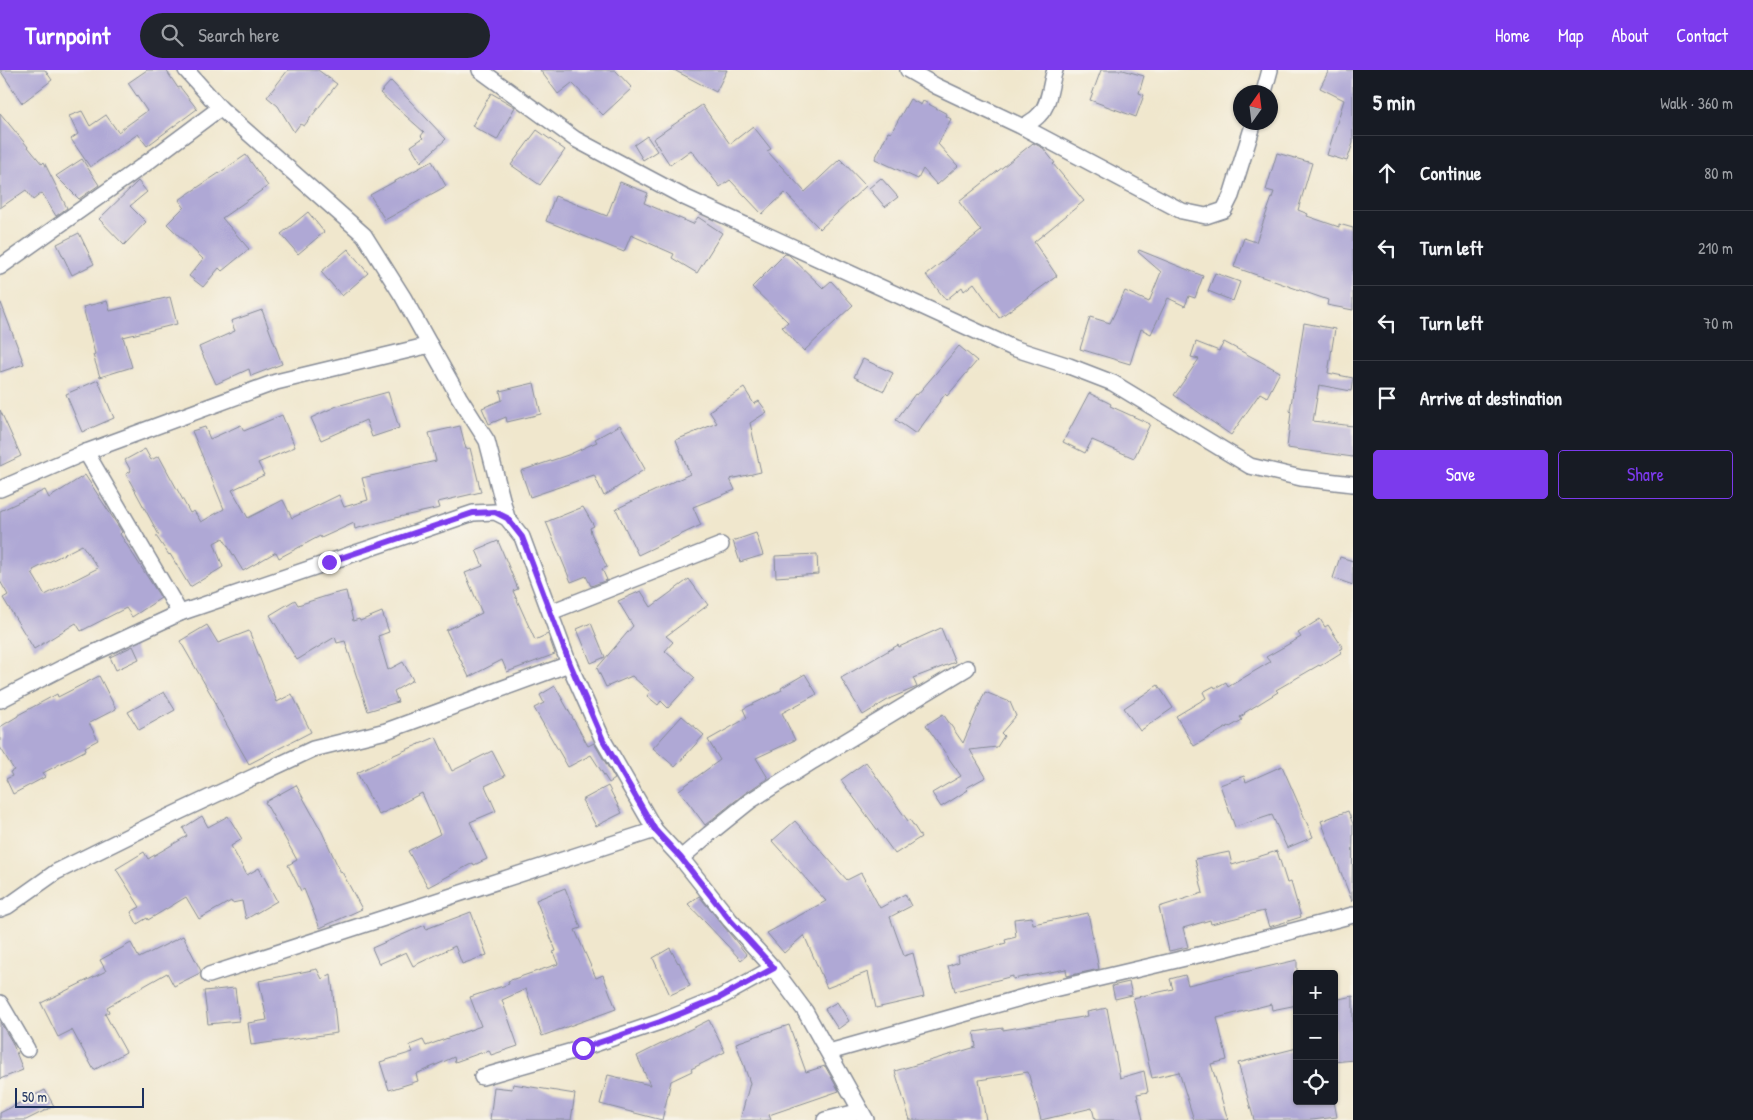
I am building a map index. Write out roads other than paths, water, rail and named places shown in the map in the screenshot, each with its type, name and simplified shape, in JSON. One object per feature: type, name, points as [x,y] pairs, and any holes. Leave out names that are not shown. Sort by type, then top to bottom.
[{"type":"street","points":[[186,70],[220,108],[364,236],[403,297],[459,397],[487,441],[507,518],[522,537],[570,664],[603,740],[655,830],[681,858],[730,920],[774,968],[805,1011],[864,1116],[825,1120]]},
{"type":"street","points":[[908,70],[936,86],[1023,127],[1182,211],[1206,216],[1224,210],[1231,196],[1252,130]]},
{"type":"street","points":[[1023,127],[1040,115],[1047,101],[1055,70]]},
{"type":"street","points":[[1266,85],[1270,70]]},
{"type":"street","points":[[484,71],[575,139],[684,196],[933,313],[1013,348],[1069,366],[1113,383],[1250,466],[1301,478],[1353,484]]},
{"type":"street","points":[[0,268],[220,108]]},
{"type":"street","points":[[0,489],[86,452],[276,382],[430,345]]},
{"type":"street","points":[[86,452],[180,612]]},
{"type":"street","points":[[0,700],[70,664],[180,612],[473,513],[495,512],[507,518]]},
{"type":"street","points":[[551,612],[721,545]]},
{"type":"street","points":[[0,909],[8,906],[56,872],[313,749],[386,731],[570,664]]},
{"type":"street","points":[[681,858],[750,801],[967,668]]},
{"type":"street","points":[[209,975],[655,830]]},
{"type":"street","points":[[829,1052],[1045,991],[1228,948],[1353,915]]},
{"type":"street","points":[[482,1077],[583,1048],[660,1022],[719,998],[774,968]]},
{"type":"street","points":[[0,1003],[27,1049]]}]
